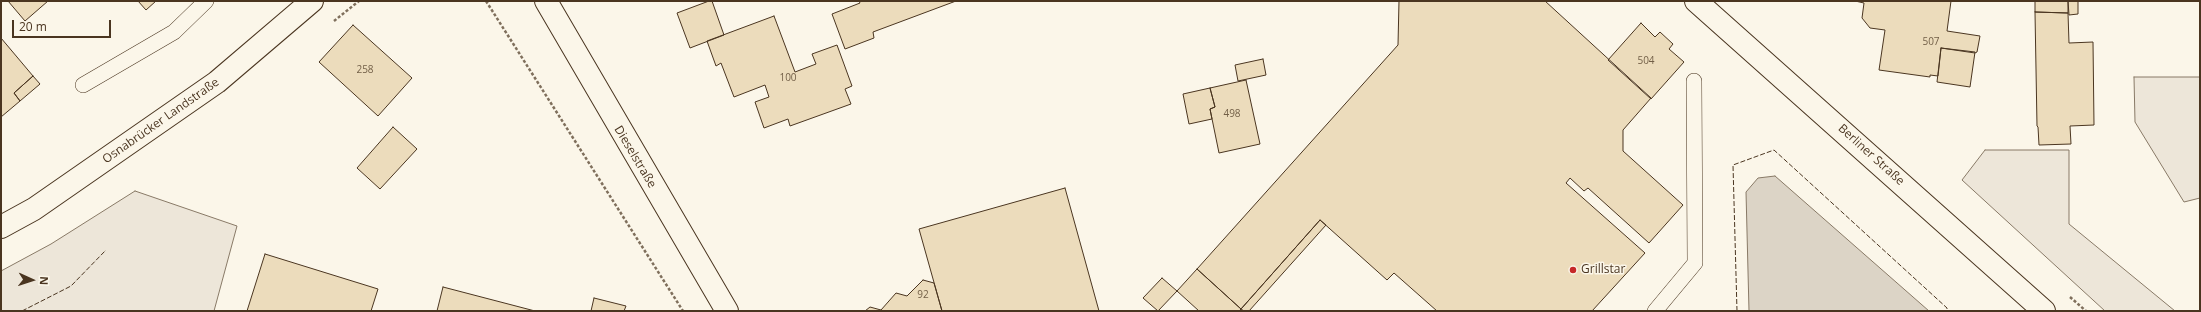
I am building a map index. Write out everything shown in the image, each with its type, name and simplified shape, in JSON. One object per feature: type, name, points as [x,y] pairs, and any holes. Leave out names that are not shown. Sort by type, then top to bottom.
[{"type":"street","name":"Osnabrücker Landstraße","points":[[1,227],[34,209],[217,82],[312,1]]},
{"type":"street","name":"Dieselstraße","points":[[546,1],[727,311]]},
{"type":"street","name":"Berliner Straße","points":[[1696,1],[2044,311]]},
{"type":"lane","points":[[83,85],[174,32],[206,1]]},
{"type":"lane","points":[[1655,311],[1695,263],[1694,81]]},
{"type":"path","points":[[486,1],[683,311]]},
{"type":"shaded area","points":[[2134,77],[2200,77],[2200,198],[2184,202],[2135,122]]},
{"type":"shaded area","points":[[1985,150],[2069,150],[2069,224],[2175,311],[2105,311],[1962,180]]},
{"type":"shaded area","points":[[1775,176],[1929,311],[1749,311],[1746,192],[1758,178]]},
{"type":"shaded area","points":[[135,191],[237,226],[214,311],[1,311],[1,271],[51,244]]},
{"type":"building","points":[[8,1],[48,1],[25,21]]},
{"type":"building","points":[[138,1],[156,1],[146,10]]},
{"type":"building","points":[[712,1],[724,35],[690,48],[677,13]]},
{"type":"building","points":[[859,1],[956,1],[873,32],[874,38],[845,49],[832,14],[860,3]]},
{"type":"building","points":[[1399,1],[1545,1],[1651,98],[1623,130],[1623,151],[1683,205],[1649,243],[1588,188],[1584,191],[1570,178],[1566,183],[1645,253],[1592,311],[1437,311],[1394,273],[1387,280],[1320,220],[1241,309],[1197,269],[1398,45]]},
{"type":"building","points":[[1855,1],[1951,1],[1947,31],[1980,36],[1977,52],[1975,53],[1941,48],[1938,76],[1930,75],[1930,77],[1879,70],[1885,30],[1870,28],[1862,18],[1864,3]]},
{"type":"building","points":[[2035,1],[2068,1],[2068,13],[2035,12]]},
{"type":"building","points":[[2068,1],[2078,1],[2078,14],[2069,15]]},
{"type":"building","points":[[2035,12],[2068,13],[2069,43],[2093,42],[2094,125],[2070,126],[2071,144],[2039,145],[2037,126]]},
{"type":"building","points":[[774,16],[795,72],[816,64],[812,54],[837,45],[852,86],[845,89],[851,104],[790,126],[788,119],[764,128],[755,102],[769,97],[765,85],[734,97],[721,63],[716,66],[707,41]]},
{"type":"building","points":[[1641,23],[1655,37],[1660,32],[1673,44],[1669,49],[1684,62],[1651,99],[1608,60]]},
{"type":"building","points":[[353,25],[412,78],[378,116],[319,62]]},
{"type":"building","points":[[1,38],[33,76],[14,93],[20,101],[1,117]]},
{"type":"building","points":[[1941,48],[1975,52],[1970,87],[1937,82]]},
{"type":"building","points":[[1263,59],[1266,75],[1238,81],[1235,65]]},
{"type":"building","points":[[33,76],[40,84],[20,101],[14,93]]},
{"type":"building","points":[[1246,80],[1260,144],[1219,153],[1210,109],[1215,107],[1210,88]]},
{"type":"building","points":[[1210,88],[1215,107],[1210,109],[1212,119],[1189,124],[1183,94]]},
{"type":"building","points":[[393,127],[417,149],[380,189],[357,168]]},
{"type":"building","points":[[1065,188],[1099,311],[942,311],[919,229]]},
{"type":"building","points":[[1320,220],[1326,225],[1249,311],[1244,311],[1241,309]]},
{"type":"building","points":[[265,254],[378,289],[371,311],[247,311]]},
{"type":"building","points":[[1197,269],[1241,309],[1239,311],[1199,311],[1177,291]]},
{"type":"building","points":[[1162,278],[1177,291],[1158,311],[1143,298]]},
{"type":"building","points":[[923,280],[934,283],[942,311],[865,311],[870,307],[881,310],[896,293],[907,296]]},
{"type":"building","points":[[443,287],[535,311],[437,311]]},
{"type":"building","points":[[594,298],[626,306],[624,311],[591,311]]},
{"type":"fence","points":[[1737,311],[1733,165],[1774,150],[1947,308],[1947,311]]},
{"type":"fence","points":[[22,311],[71,286],[106,250]]},
{"type":"place","name":"Grillstar","points":[[1573,270]]}]
